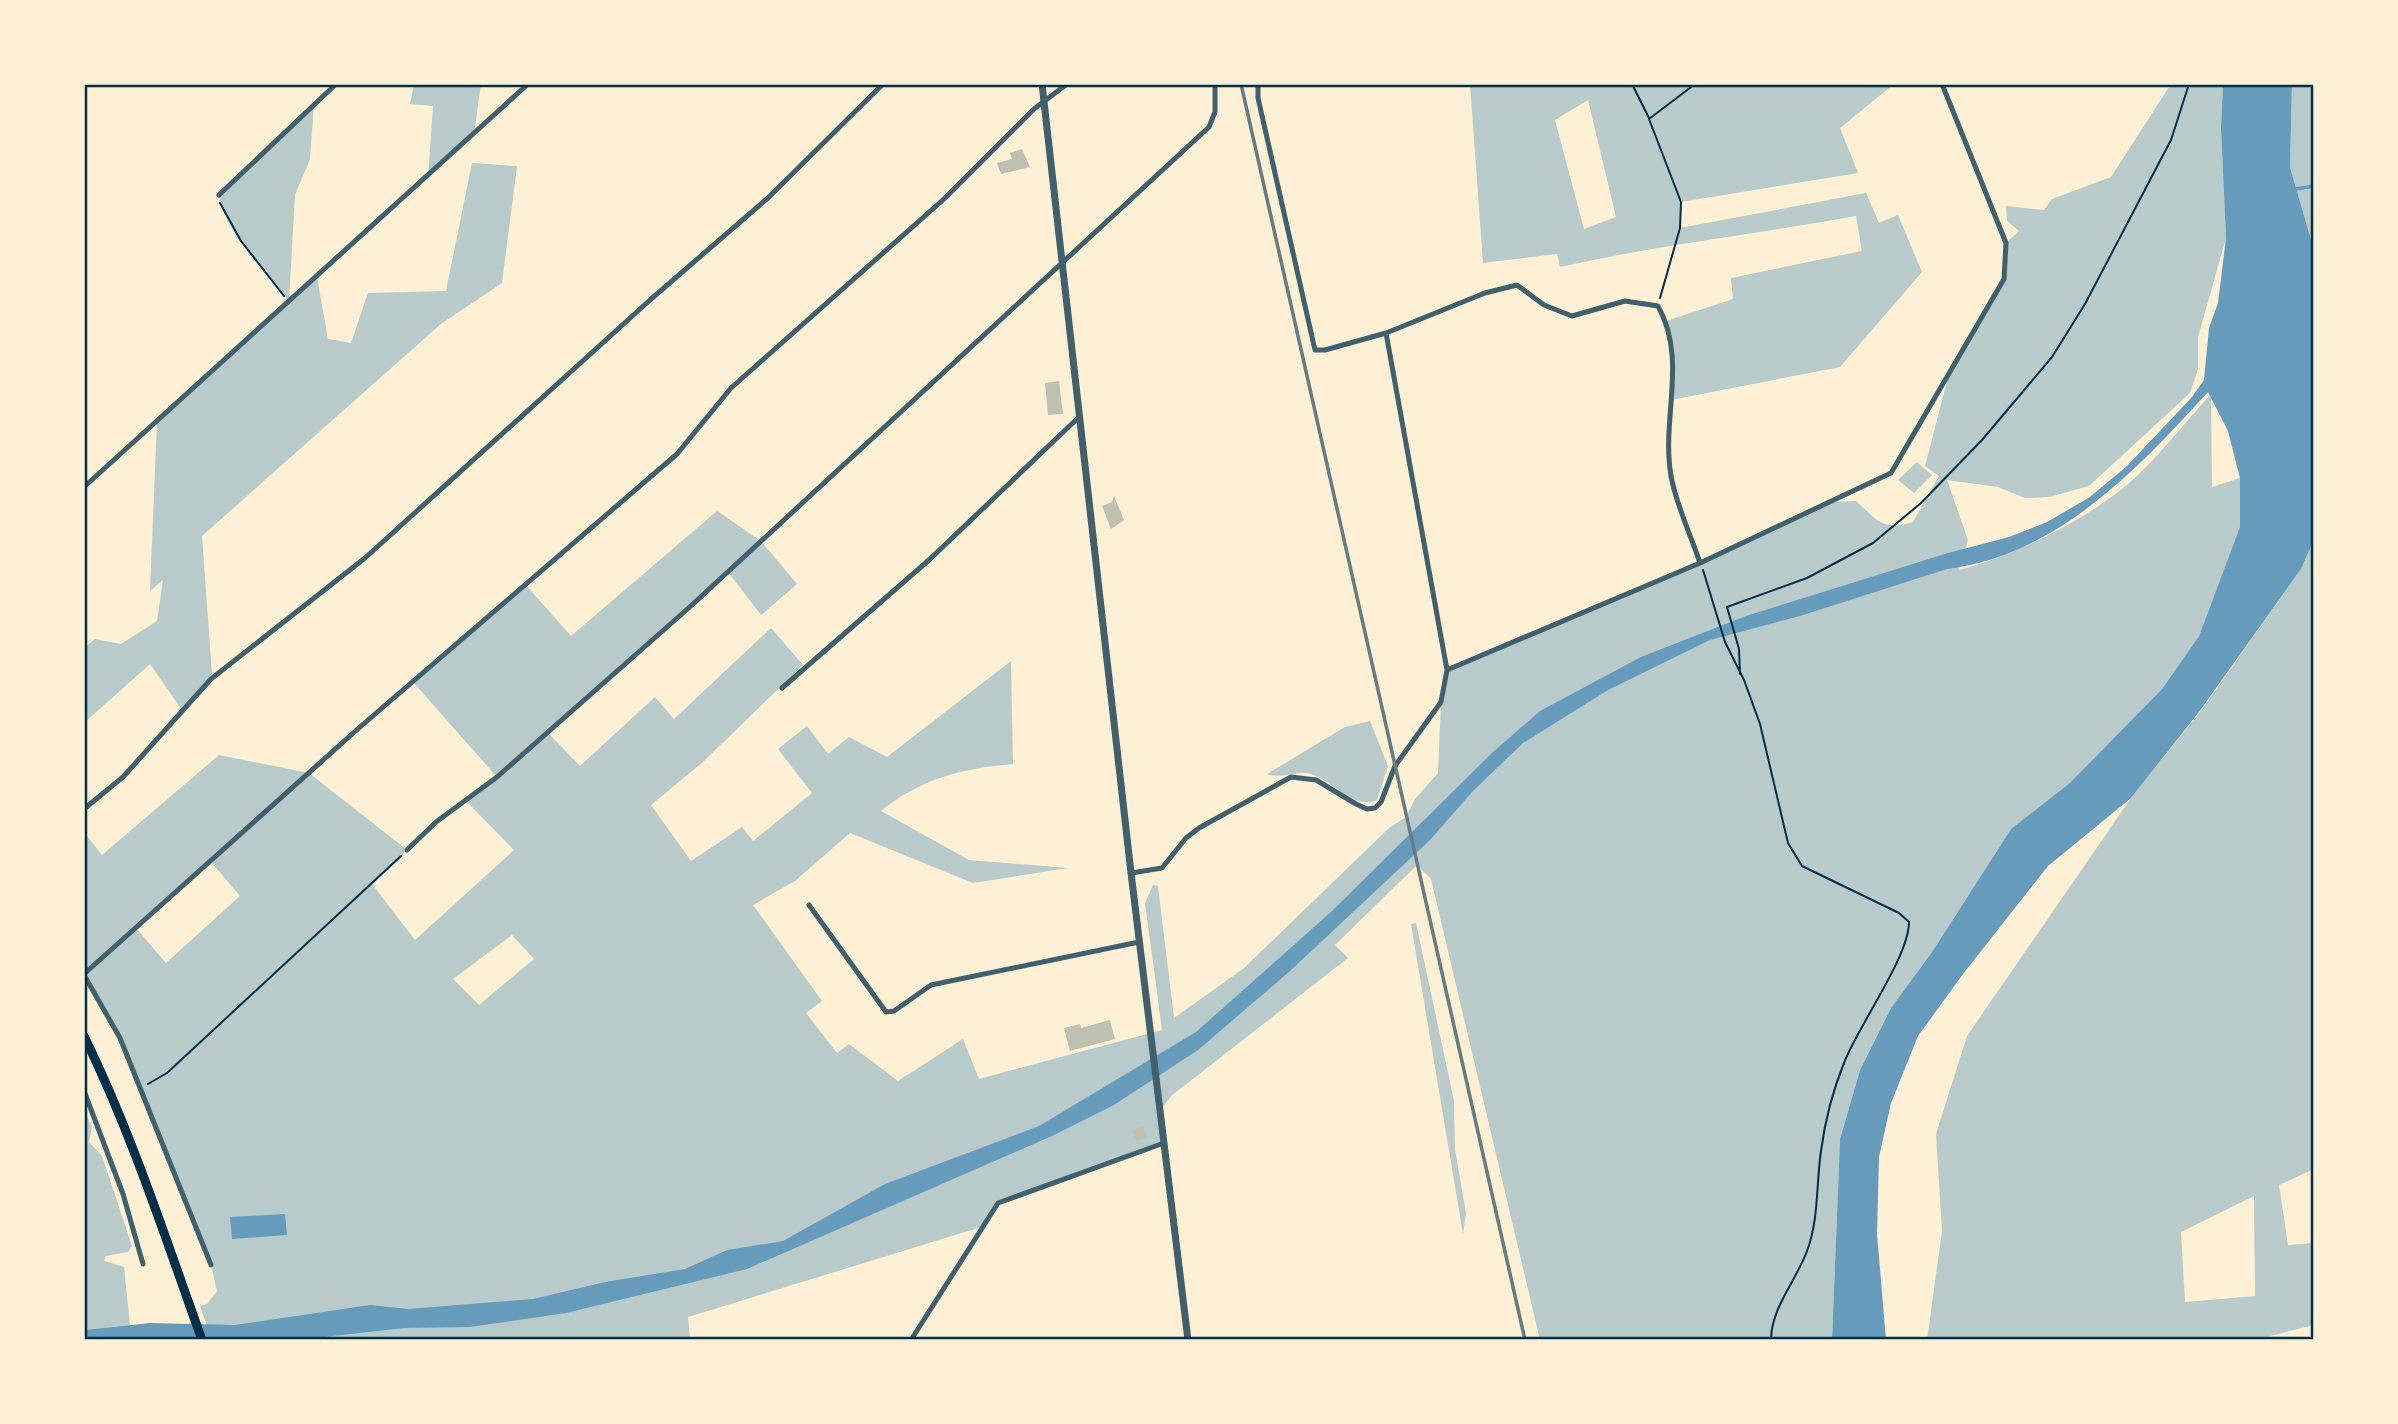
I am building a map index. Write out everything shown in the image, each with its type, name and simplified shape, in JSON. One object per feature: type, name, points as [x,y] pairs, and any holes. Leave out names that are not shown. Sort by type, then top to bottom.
[{"type":"highway","points":[[84,1035],[110,1088],[145,1176],[202,1340]]},
{"type":"street","points":[[219,195],[336,84]]},
{"type":"street","points":[[84,487],[528,84]]},
{"type":"street","points":[[84,809],[122,777],[211,679],[365,558],[769,197],[883,84]]},
{"type":"street","points":[[1042,84],[1130,873],[1188,1340]]},
{"type":"street","points":[[211,1265],[120,1038],[84,975],[360,727],[677,454],[731,388],[935,207],[1034,109],[1067,84]]},
{"type":"street","points":[[407,850],[436,822],[497,778],[692,605],[1209,127],[1215,112],[1214,84]]},
{"type":"street","points":[[1258,84],[1258,99],[1315,350],[1325,350],[1386,332],[1485,293],[1517,285],[1544,305],[1572,316],[1625,301],[1658,306],[1674,346],[1668,438],[1671,477],[1700,563]]},
{"type":"street","points":[[1447,670],[1700,563],[1891,473],[2004,279],[2006,243],[1941,88],[1942,84]]},
{"type":"street","points":[[1130,873],[1162,868],[1186,838],[1199,828],[1291,777],[1316,780],[1356,804],[1367,809],[1375,808],[1381,802],[1395,766],[1441,702],[1447,670],[1386,332]]},
{"type":"street","points":[[782,688],[929,560],[1079,417]]},
{"type":"street","points":[[809,905],[887,1012],[894,1011],[932,985],[1139,942]]},
{"type":"street","points":[[84,1091],[123,1194],[143,1264]]},
{"type":"street","points":[[911,1340],[998,1203],[1164,1143]]},
{"type":"path","points":[[1632,84],[1649,119],[1681,202],[1680,228],[1658,306]]},
{"type":"path","points":[[1649,119],[1695,84]]},
{"type":"path","points":[[1740,675],[1739,649],[1727,607],[1807,578],[1873,543],[1913,511],[1982,440],[2052,357],[2085,304],[2171,140],[2189,84]]},
{"type":"path","points":[[219,195],[220,208],[241,241],[289,302]]},
{"type":"path","points":[[1700,563],[1725,642],[1760,724],[1788,843],[1802,866],[1899,913],[1909,922],[1903,946],[1844,1063],[1821,1152],[1815,1225],[1807,1253],[1779,1305],[1771,1340]]},
{"type":"path","points":[[141,1088],[167,1073],[407,850]]},
{"type":"shaded area","points":[[414,84],[481,84],[474,135],[428,177],[433,106],[410,104]]},
{"type":"shaded area","points":[[1470,84],[1894,84],[1840,128],[1858,173],[1681,202],[1680,228],[1866,193],[1879,223],[1898,215],[1922,272],[1840,367],[1671,400],[1674,346],[1666,321],[1733,299],[1731,278],[1862,251],[1856,216],[1634,252],[1560,267],[1557,254],[1483,263]],"holes":[[[1588,100],[1616,217],[1584,229],[1555,120]]]},
{"type":"shaded area","points":[[2171,84],[2223,84],[2221,128],[2226,238],[2198,337],[2198,369],[2190,393],[2089,486],[2049,497],[2025,498],[1998,487],[1947,480],[1968,540],[1959,570],[2029,544],[2101,504],[2148,465],[2211,394],[2212,487],[2240,478],[2240,528],[2199,636],[2162,689],[2070,784],[2011,829],[1932,952],[1891,1008],[1860,1070],[1840,1139],[1832,1340],[1540,1340],[1431,879],[1417,865],[1335,945],[1348,958],[1171,1096],[1160,1111],[1164,1143],[998,1203],[981,1227],[688,1317],[690,1340],[212,1340],[200,1306],[207,1304],[217,1291],[211,1265],[120,1038],[84,975],[84,832],[102,855],[219,755],[309,773],[407,850],[372,884],[415,940],[514,850],[466,801],[497,777],[413,682],[525,584],[571,636],[717,511],[761,541],[797,584],[761,615],[728,572],[548,733],[580,766],[655,697],[674,719],[771,628],[803,665],[704,761],[651,805],[691,861],[742,827],[753,841],[812,793],[778,749],[807,726],[828,754],[849,737],[887,757],[1011,661],[1013,764],[943,777],[912,790],[881,811],[969,860],[1068,868],[973,883],[850,833],[795,881],[753,905],[822,1001],[806,1013],[837,1053],[849,1044],[898,1081],[963,1039],[979,1079],[1162,1030],[1145,903],[1153,885],[1158,886],[1174,1018],[1243,969],[1389,828],[1406,817],[1415,799],[1438,773],[1441,702],[1447,670],[1700,563],[1826,502],[1856,501],[1887,525],[1913,522],[1939,476],[1925,466],[1949,374],[2004,279],[2006,243],[2019,231],[2007,221],[2006,206],[2044,210],[2052,199],[2111,177]],"holes":[[[211,862],[240,896],[166,963],[136,928]],[[512,935],[534,959],[479,1005],[453,979]]]},
{"type":"shaded area","points":[[2292,84],[2314,84],[2314,250],[2290,167]]},
{"type":"shaded area","points":[[314,102],[310,159],[295,195],[289,301],[317,277],[328,339],[351,343],[368,293],[446,291],[472,163],[517,166],[502,283],[442,323],[202,536],[212,674],[182,710],[150,664],[84,723],[84,648],[95,639],[121,644],[157,621],[163,580],[150,591],[157,421],[289,302],[237,237],[222,208],[219,195]]},
{"type":"shaded area","points":[[1917,462],[1932,475],[1914,493],[1898,480]]},
{"type":"shaded area","points":[[2314,540],[2314,1169],[2279,1185],[2288,1245],[2314,1243],[2314,1325],[2255,1340],[1927,1340],[1942,1231],[1936,1134],[1967,1036],[2131,798],[2200,712],[2301,569]],"holes":[[[2254,1196],[2255,1296],[2185,1302],[2181,1232]]]},
{"type":"shaded area","points":[[1370,721],[1388,766],[1377,800],[1369,802],[1352,798],[1311,774],[1267,774],[1345,727]]},
{"type":"shaded area","points":[[1416,923],[1454,1101],[1455,1150],[1466,1213],[1463,1234],[1411,924]]},
{"type":"shaded area","points":[[84,1110],[92,1127],[89,1142],[102,1156],[132,1246],[128,1252],[106,1256],[104,1261],[124,1267],[130,1325],[84,1330]]},
{"type":"water","points":[[2223,84],[2292,84],[2290,167],[2314,250],[2314,540],[2301,569],[2199,712],[2131,798],[2048,866],[1918,1036],[1891,1103],[1879,1157],[1877,1234],[1886,1340],[1832,1340],[1840,1139],[1860,1070],[1891,1008],[1932,952],[2011,829],[2070,783],[2162,689],[2199,636],[2240,527],[2240,478],[2228,431],[2208,392],[2123,478],[2059,528],[2024,547],[1987,561],[1947,569],[1800,616],[1710,640],[1608,690],[1523,743],[1473,791],[1430,840],[1290,971],[1198,1050],[1114,1105],[1052,1136],[747,1269],[566,1313],[470,1327],[404,1328],[297,1340],[84,1340],[84,1330],[150,1323],[235,1325],[370,1305],[408,1309],[533,1299],[605,1282],[685,1269],[727,1250],[783,1241],[885,1184],[1039,1126],[1196,1032],[1332,911],[1494,751],[1540,711],[1641,657],[1746,616],[1948,553],[2009,537],[2047,522],[2090,497],[2127,466],[2192,397],[2204,380],[2209,328],[2218,303],[2226,238],[2221,128]]},
{"type":"water","points":[[285,1214],[287,1235],[232,1239],[230,1217]]},
{"type":"building","points":[[1022,149],[1030,167],[1001,174],[997,163],[1012,159],[1010,153]]},
{"type":"building","points":[[1059,381],[1063,414],[1048,415],[1045,383]]},
{"type":"building","points":[[1114,496],[1124,520],[1111,529],[1102,506],[1112,502]]},
{"type":"building","points":[[1110,1020],[1115,1039],[1070,1051],[1064,1028],[1080,1024],[1081,1028]]},
{"type":"building","points":[[1143,1126],[1147,1137],[1137,1141],[1132,1130]]},
{"type":"waterway","points":[[2309,84],[2314,85]]},
{"type":"waterway","points":[[2296,189],[2314,186]]},
{"type":"railway","points":[[1241,84],[1525,1340]]}]
